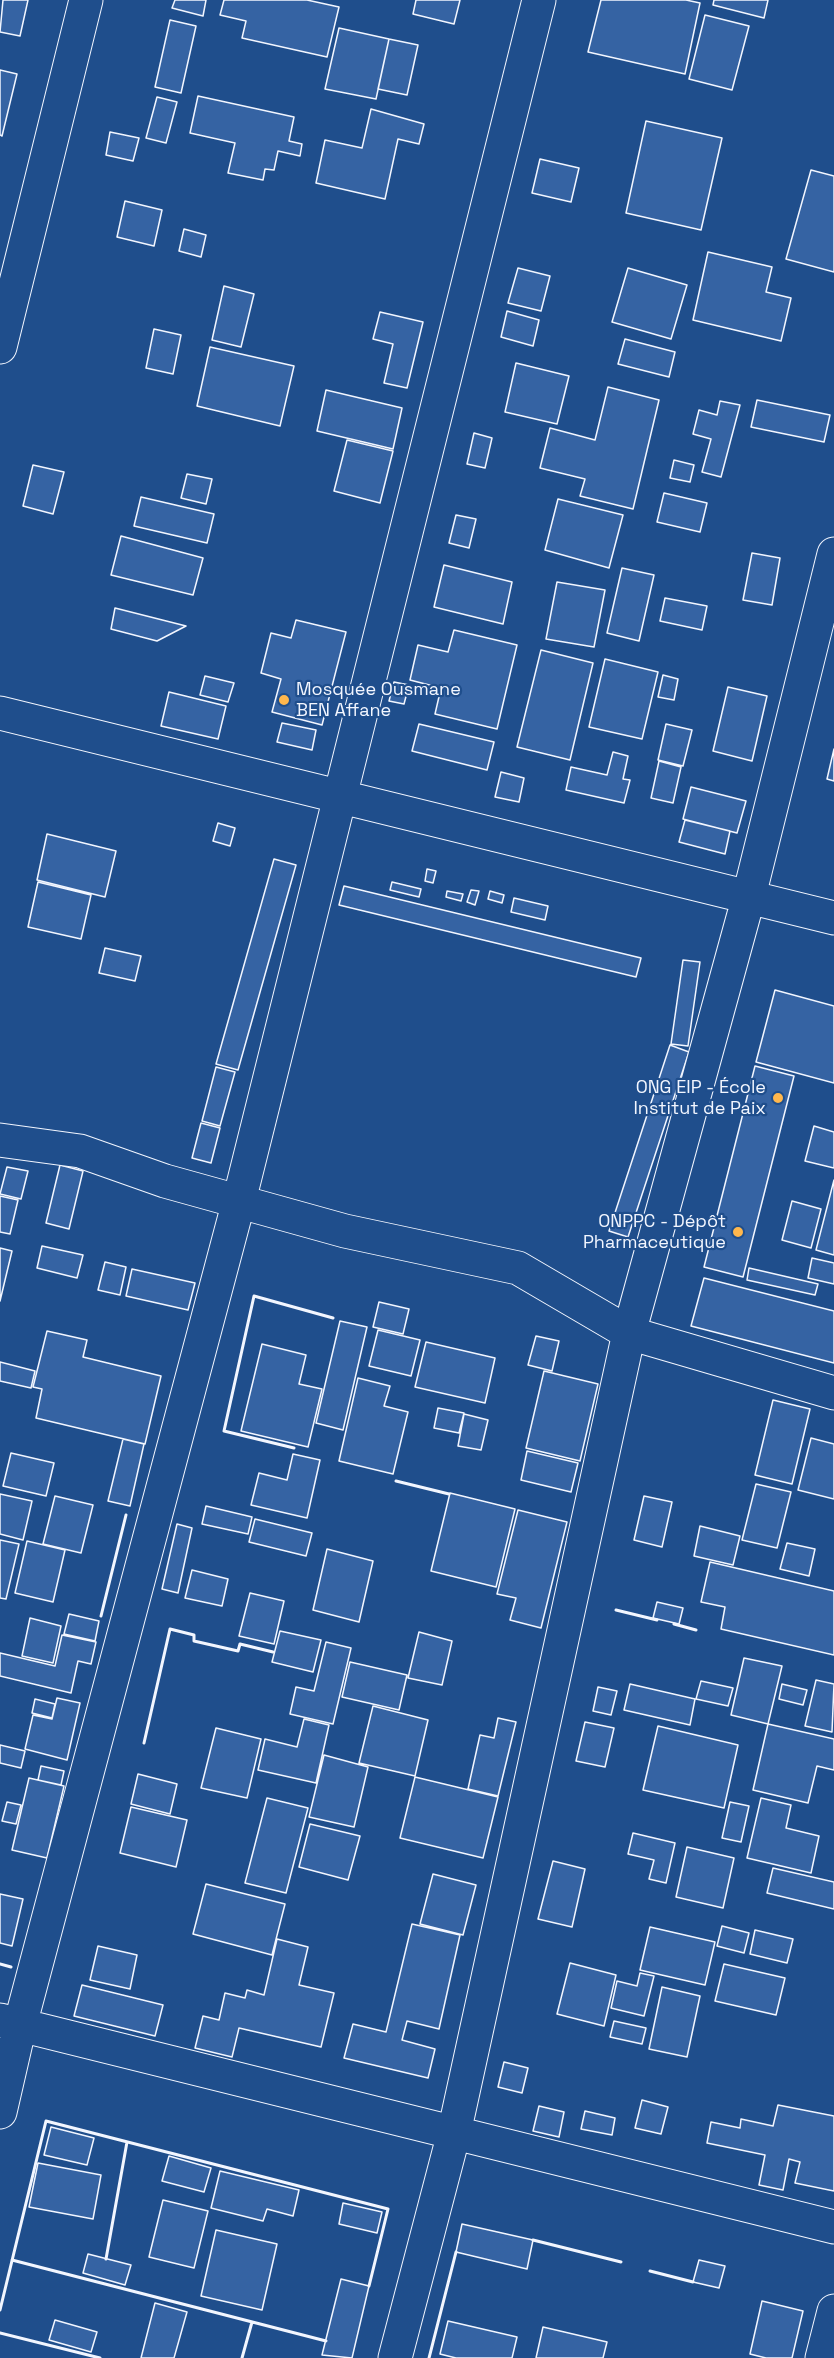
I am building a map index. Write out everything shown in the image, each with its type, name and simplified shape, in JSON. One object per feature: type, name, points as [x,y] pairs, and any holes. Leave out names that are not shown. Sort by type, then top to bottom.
[{"type":"street","points":[[0,347],[86,0]]},
{"type":"street","points":[[0,2112],[10,2023],[239,1201],[539,0]]},
{"type":"street","points":[[395,2358],[454,2133],[629,1333],[748,896],[834,554]]},
{"type":"street","points":[[0,713],[834,918]]},
{"type":"street","points":[[0,1140],[80,1151],[165,1181],[345,1231],[518,1268],[629,1333],[834,1393]]},
{"type":"street","points":[[10,2023],[834,2228]]},
{"type":"street","points":[[822,2358],[834,2310]]},
{"type":"building","points":[[3,0],[28,0],[20,36],[0,32]]},
{"type":"building","points":[[175,0],[206,0],[203,16],[172,8]]},
{"type":"building","points":[[224,0],[307,0],[339,7],[327,57],[242,38],[246,21],[220,15]]},
{"type":"building","points":[[416,0],[460,0],[454,24],[413,14]]},
{"type":"building","points":[[601,0],[686,0],[700,3],[685,74],[588,52]]},
{"type":"building","points":[[714,0],[768,0],[764,18],[713,5]]},
{"type":"building","points":[[705,15],[749,26],[732,90],[689,79]]},
{"type":"building","points":[[170,20],[196,26],[181,93],[155,87]]},
{"type":"building","points":[[339,28],[389,39],[376,99],[325,89]]},
{"type":"building","points":[[389,39],[418,45],[407,95],[378,89]]},
{"type":"building","points":[[0,70],[17,74],[2,136],[0,135]]},
{"type":"building","points":[[198,96],[294,117],[289,141],[302,144],[300,156],[278,151],[274,170],[265,169],[263,180],[228,173],[235,143],[190,133]]},
{"type":"building","points":[[157,97],[177,102],[166,143],[146,138]]},
{"type":"building","points":[[371,109],[424,124],[419,144],[398,139],[385,199],[316,183],[325,140],[362,148]]},
{"type":"building","points":[[646,121],[722,138],[701,230],[626,213]]},
{"type":"building","points":[[110,132],[139,138],[133,161],[106,155]]},
{"type":"building","points":[[540,159],[579,168],[571,202],[532,193]]},
{"type":"building","points":[[811,170],[834,176],[834,272],[786,259]]},
{"type":"building","points":[[125,201],[162,210],[154,246],[117,237]]},
{"type":"building","points":[[184,229],[206,235],[201,257],[179,251]]},
{"type":"building","points":[[708,252],[772,267],[766,292],[791,298],[781,341],[693,320]]},
{"type":"building","points":[[518,268],[550,276],[541,311],[508,303]]},
{"type":"building","points":[[628,268],[687,285],[671,339],[612,322]]},
{"type":"building","points":[[224,286],[254,294],[241,347],[212,340]]},
{"type":"building","points":[[507,311],[539,320],[533,346],[501,337]]},
{"type":"building","points":[[380,312],[423,322],[407,388],[384,383],[393,344],[373,339]]},
{"type":"building","points":[[154,329],[181,335],[173,374],[146,368]]},
{"type":"building","points":[[625,339],[675,352],[669,377],[618,364]]},
{"type":"building","points":[[210,347],[294,366],[280,426],[197,406]]},
{"type":"building","points":[[516,363],[569,376],[557,424],[505,412]]},
{"type":"building","points":[[608,387],[659,400],[633,509],[580,496],[585,479],[540,468],[550,428],[595,440]]},
{"type":"building","points":[[326,390],[402,408],[393,449],[317,431]]},
{"type":"building","points":[[757,400],[830,415],[824,442],[751,427]]},
{"type":"building","points":[[720,401],[740,405],[721,477],[702,472],[711,439],[693,434],[699,410],[717,415]]},
{"type":"building","points":[[474,433],[492,438],[485,468],[467,464]]},
{"type":"building","points":[[347,440],[393,451],[380,503],[334,491]]},
{"type":"building","points":[[674,460],[694,465],[690,482],[670,478]]},
{"type":"building","points":[[33,465],[64,472],[53,514],[23,506]]},
{"type":"building","points":[[187,474],[212,479],[206,504],[181,498]]},
{"type":"building","points":[[664,493],[707,503],[700,532],[657,522]]},
{"type":"building","points":[[141,497],[214,514],[207,543],[134,526]]},
{"type":"building","points":[[558,499],[623,515],[609,568],[545,550]]},
{"type":"building","points":[[456,515],[476,519],[469,548],[449,543]]},
{"type":"building","points":[[121,536],[203,558],[193,595],[111,575]]},
{"type":"building","points":[[752,553],[780,558],[772,605],[743,600]]},
{"type":"building","points":[[444,565],[512,582],[503,624],[434,607]]},
{"type":"building","points":[[622,568],[654,575],[639,641],[607,633]]},
{"type":"building","points":[[557,582],[605,590],[594,647],[546,639]]},
{"type":"building","points":[[665,598],[707,606],[702,630],[660,621]]},
{"type":"building","points":[[115,608],[186,626],[157,641],[111,629]]},
{"type":"building","points":[[296,620],[346,632],[322,725],[272,712],[281,679],[261,673],[271,633],[291,638]]},
{"type":"building","points":[[454,630],[517,645],[497,729],[435,714],[441,688],[410,680],[418,645],[448,652]]},
{"type":"building","points":[[541,650],[593,663],[570,760],[517,747]]},
{"type":"building","points":[[605,659],[658,672],[642,739],[589,727]]},
{"type":"building","points":[[663,675],[678,679],[674,700],[658,697]]},
{"type":"building","points":[[205,676],[234,683],[228,702],[200,695]]},
{"type":"building","points":[[394,682],[409,685],[404,704],[389,701]]},
{"type":"building","points":[[728,687],[767,696],[752,761],[713,751]]},
{"type":"building","points":[[169,692],[226,706],[218,739],[161,726]]},
{"type":"building","points":[[282,723],[316,730],[312,750],[277,742]]},
{"type":"building","points":[[419,724],[494,742],[487,770],[412,751]]},
{"type":"building","points":[[666,724],[692,730],[683,766],[658,760]]},
{"type":"building","points":[[834,749],[834,781],[827,779]]},
{"type":"building","points":[[613,752],[628,756],[623,779],[630,780],[624,803],[566,790],[571,767],[607,775]]},
{"type":"building","points":[[659,761],[681,767],[673,803],[651,798]]},
{"type":"building","points":[[501,772],[524,778],[519,802],[495,797]]},
{"type":"building","points":[[691,787],[746,801],[737,833],[683,819]]},
{"type":"building","points":[[685,820],[730,831],[725,854],[679,842]]},
{"type":"building","points":[[218,823],[235,828],[230,846],[213,841]]},
{"type":"building","points":[[47,834],[116,851],[105,897],[37,880]]},
{"type":"building","points":[[274,859],[296,865],[238,1070],[216,1064]]},
{"type":"building","points":[[427,869],[436,871],[433,883],[425,881]]},
{"type":"building","points":[[38,882],[91,895],[81,939],[28,927]]},
{"type":"building","points":[[392,882],[421,889],[419,897],[390,890]]},
{"type":"building","points":[[344,886],[641,958],[636,977],[339,905]]},
{"type":"building","points":[[471,890],[479,891],[475,905],[467,902]]},
{"type":"building","points":[[447,891],[463,894],[461,901],[446,897]]},
{"type":"building","points":[[490,891],[504,895],[502,903],[488,899]]},
{"type":"building","points":[[514,898],[548,906],[545,920],[511,912]]},
{"type":"building","points":[[105,948],[141,956],[135,981],[99,973]]},
{"type":"building","points":[[683,960],[700,962],[688,1046],[671,1044]]},
{"type":"building","points":[[775,990],[834,1006],[834,1083],[756,1062]]},
{"type":"building","points":[[670,1045],[689,1052],[628,1237],[609,1231]]},
{"type":"building","points":[[755,1066],[794,1076],[743,1277],[704,1267]]},
{"type":"building","points":[[216,1067],[235,1072],[220,1126],[202,1121]]},
{"type":"building","points":[[201,1123],[220,1128],[211,1163],[192,1158]]},
{"type":"building","points":[[814,1126],[834,1132],[834,1168],[805,1161]]},
{"type":"building","points":[[60,1165],[83,1171],[69,1229],[46,1223]]},
{"type":"building","points":[[7,1167],[28,1171],[21,1199],[0,1194]]},
{"type":"building","points":[[834,1180],[834,1255],[816,1250]]},
{"type":"building","points":[[0,1196],[18,1200],[10,1234],[0,1232]]},
{"type":"building","points":[[792,1201],[821,1209],[811,1248],[782,1240]]},
{"type":"building","points":[[42,1246],[83,1255],[77,1278],[37,1268]]},
{"type":"building","points":[[0,1248],[12,1251],[0,1301]]},
{"type":"building","points":[[812,1258],[834,1263],[834,1284],[808,1278]]},
{"type":"building","points":[[105,1262],[126,1267],[120,1295],[98,1290]]},
{"type":"building","points":[[749,1268],[818,1284],[815,1295],[747,1280]]},
{"type":"building","points":[[132,1269],[195,1283],[188,1310],[126,1296]]},
{"type":"building","points":[[704,1278],[834,1311],[834,1363],[691,1326]]},
{"type":"building","points":[[379,1302],[409,1309],[403,1334],[373,1327]]},
{"type":"building","points":[[340,1321],[367,1327],[343,1430],[316,1423]]},
{"type":"building","points":[[378,1330],[420,1340],[411,1376],[369,1366]]},
{"type":"building","points":[[47,1331],[87,1340],[83,1357],[161,1376],[145,1444],[36,1418],[42,1389],[33,1387]]},
{"type":"building","points":[[536,1336],[559,1341],[552,1371],[528,1365]]},
{"type":"building","points":[[426,1342],[495,1358],[485,1403],[415,1387]]},
{"type":"building","points":[[262,1344],[306,1355],[299,1384],[322,1389],[308,1447],[241,1431]]},
{"type":"building","points":[[0,1362],[35,1371],[31,1388],[0,1381]]},
{"type":"building","points":[[544,1371],[598,1384],[580,1461],[526,1448]]},
{"type":"building","points":[[358,1378],[390,1386],[384,1406],[408,1412],[393,1474],[339,1461]]},
{"type":"building","points":[[773,1400],[810,1409],[792,1484],[755,1475]]},
{"type":"building","points":[[438,1408],[464,1413],[459,1433],[434,1428]]},
{"type":"building","points":[[464,1414],[488,1420],[481,1450],[458,1446]]},
{"type":"building","points":[[811,1438],[834,1444],[834,1499],[798,1490]]},
{"type":"building","points":[[123,1439],[144,1444],[130,1506],[108,1501]]},
{"type":"building","points":[[527,1451],[578,1463],[571,1492],[521,1480]]},
{"type":"building","points":[[11,1453],[54,1463],[46,1496],[3,1486]]},
{"type":"building","points":[[293,1454],[320,1460],[307,1518],[251,1505],[259,1473],[287,1480]]},
{"type":"building","points":[[756,1484],[791,1492],[777,1548],[742,1540]]},
{"type":"building","points":[[450,1493],[515,1509],[496,1587],[431,1571]]},
{"type":"building","points":[[0,1494],[32,1501],[23,1540],[0,1534]]},
{"type":"building","points":[[55,1496],[93,1505],[81,1553],[43,1544]]},
{"type":"building","points":[[644,1496],[672,1502],[662,1547],[634,1540]]},
{"type":"building","points":[[206,1506],[252,1517],[248,1534],[202,1524]]},
{"type":"building","points":[[518,1510],[567,1522],[541,1628],[510,1620],[516,1598],[497,1594]]},
{"type":"building","points":[[255,1519],[312,1533],[306,1556],[249,1542]]},
{"type":"building","points":[[177,1524],[192,1528],[178,1593],[162,1589]]},
{"type":"building","points":[[700,1526],[740,1536],[733,1565],[694,1556]]},
{"type":"building","points":[[0,1540],[19,1544],[6,1599],[0,1598]]},
{"type":"building","points":[[27,1541],[65,1550],[53,1602],[15,1593]]},
{"type":"building","points":[[787,1543],[815,1549],[809,1576],[780,1569]]},
{"type":"building","points":[[327,1549],[373,1561],[359,1622],[313,1610]]},
{"type":"building","points":[[710,1562],[834,1591],[834,1655],[721,1629],[725,1607],[701,1602]]},
{"type":"building","points":[[192,1570],[228,1579],[222,1606],[185,1598]]},
{"type":"building","points":[[250,1593],[284,1601],[274,1644],[239,1636]]},
{"type":"building","points":[[657,1602],[683,1608],[679,1624],[653,1618]]},
{"type":"building","points":[[69,1614],[99,1621],[95,1641],[64,1634]]},
{"type":"building","points":[[30,1618],[61,1626],[53,1663],[22,1656]]},
{"type":"building","points":[[280,1631],[321,1640],[313,1672],[272,1662]]},
{"type":"building","points":[[419,1632],[452,1641],[442,1685],[408,1678]]},
{"type":"building","points":[[62,1635],[96,1642],[91,1664],[78,1661],[71,1693],[0,1676],[0,1653],[55,1666]]},
{"type":"building","points":[[326,1642],[351,1648],[333,1724],[290,1714],[296,1687],[314,1691]]},
{"type":"building","points":[[744,1658],[782,1666],[768,1724],[731,1715]]},
{"type":"building","points":[[350,1662],[407,1675],[399,1710],[342,1697]]},
{"type":"building","points":[[816,1680],[834,1684],[832,1732],[805,1726]]},
{"type":"building","points":[[701,1681],[733,1688],[728,1706],[696,1699]]},
{"type":"building","points":[[630,1684],[695,1699],[690,1725],[624,1710]]},
{"type":"building","points":[[782,1684],[807,1690],[803,1705],[779,1699]]},
{"type":"building","points":[[598,1687],[617,1691],[611,1715],[593,1711]]},
{"type":"building","points":[[57,1698],[80,1703],[67,1760],[25,1749],[33,1715],[52,1719]]},
{"type":"building","points":[[35,1699],[55,1704],[52,1718],[32,1713]]},
{"type":"building","points":[[373,1706],[428,1720],[415,1776],[359,1763]]},
{"type":"building","points":[[498,1718],[516,1722],[498,1796],[468,1789],[480,1735],[494,1738]]},
{"type":"building","points":[[304,1719],[329,1725],[316,1783],[258,1770],[265,1739],[297,1747]]},
{"type":"building","points":[[585,1722],[614,1728],[605,1767],[576,1761]]},
{"type":"building","points":[[768,1724],[834,1739],[834,1770],[817,1766],[808,1803],[753,1790]]},
{"type":"building","points":[[658,1726],[738,1745],[724,1808],[643,1790]]},
{"type":"building","points":[[216,1728],[261,1739],[247,1798],[201,1788]]},
{"type":"building","points":[[0,1745],[25,1751],[21,1768],[0,1763]]},
{"type":"building","points":[[324,1755],[368,1767],[354,1827],[309,1817]]},
{"type":"building","points":[[41,1766],[64,1771],[61,1785],[38,1780]]},
{"type":"building","points":[[138,1774],[177,1784],[170,1814],[131,1804]]},
{"type":"building","points":[[415,1777],[498,1797],[483,1858],[400,1838]]},
{"type":"building","points":[[29,1778],[64,1786],[47,1858],[12,1850]]},
{"type":"building","points":[[267,1798],[308,1808],[286,1893],[245,1883]]},
{"type":"building","points":[[761,1798],[791,1805],[786,1828],[819,1836],[811,1873],[747,1858]]},
{"type":"building","points":[[7,1802],[21,1805],[16,1824],[2,1821]]},
{"type":"building","points":[[730,1802],[749,1806],[741,1842],[722,1838]]},
{"type":"building","points":[[131,1807],[187,1820],[176,1867],[120,1853]]},
{"type":"building","points":[[310,1824],[360,1836],[348,1880],[299,1867]]},
{"type":"building","points":[[633,1833],[675,1843],[666,1883],[649,1879],[654,1860],[628,1854]]},
{"type":"building","points":[[687,1847],[734,1858],[723,1908],[676,1897]]},
{"type":"building","points":[[553,1861],[585,1869],[572,1927],[538,1919]]},
{"type":"building","points":[[773,1868],[834,1882],[834,1909],[767,1893]]},
{"type":"building","points":[[433,1874],[476,1885],[463,1935],[420,1924]]},
{"type":"building","points":[[206,1884],[285,1904],[272,1955],[193,1934]]},
{"type":"building","points":[[0,1894],[23,1899],[12,1946],[0,1943]]},
{"type":"building","points":[[412,1924],[460,1935],[439,2029],[407,2021],[402,2040],[435,2049],[428,2078],[344,2058],[353,2024],[386,2032]]},
{"type":"building","points":[[722,1926],[749,1933],[744,1953],[717,1946]]},
{"type":"building","points":[[650,1927],[715,1942],[705,1985],[640,1970]]},
{"type":"building","points":[[755,1930],[793,1939],[787,1963],[750,1954]]},
{"type":"building","points":[[277,1939],[308,1947],[299,1985],[334,1993],[321,2047],[239,2028],[232,2057],[195,2048],[203,2016],[219,2020],[225,1993],[245,1998],[247,1990],[264,1995]]},
{"type":"building","points":[[98,1946],[137,1955],[130,1989],[90,1980]]},
{"type":"building","points":[[570,1963],[616,1975],[604,2026],[557,2014]]},
{"type":"building","points":[[724,1964],[785,1978],[776,2015],[715,2001]]},
{"type":"building","points":[[640,1973],[654,1976],[644,2016],[611,2008],[617,1981],[637,1986]]},
{"type":"building","points":[[82,1985],[163,2005],[155,2036],[74,2016]]},
{"type":"building","points":[[662,1987],[700,1996],[687,2057],[649,2049]]},
{"type":"building","points":[[614,2021],[646,2028],[642,2044],[610,2037]]},
{"type":"building","points":[[504,2062],[528,2068],[522,2093],[498,2087]]},
{"type":"building","points":[[642,2100],[668,2107],[661,2134],[635,2128]]},
{"type":"building","points":[[778,2105],[834,2116],[834,2191],[795,2183],[800,2162],[789,2159],[783,2190],[759,2185],[765,2155],[707,2143],[711,2122],[740,2128],[741,2119],[773,2126]]},
{"type":"building","points":[[539,2106],[564,2112],[559,2137],[533,2131]]},
{"type":"building","points":[[585,2111],[615,2118],[612,2135],[581,2129]]},
{"type":"building","points":[[51,2127],[94,2138],[87,2165],[44,2155]]},
{"type":"building","points":[[169,2156],[211,2168],[204,2192],[162,2181]]},
{"type":"building","points":[[38,2163],[101,2175],[93,2219],[29,2207]]},
{"type":"building","points":[[220,2171],[299,2190],[293,2216],[267,2209],[263,2221],[211,2208]]},
{"type":"building","points":[[163,2200],[208,2211],[194,2268],[149,2257]]},
{"type":"building","points":[[343,2203],[382,2212],[377,2233],[339,2224]]},
{"type":"building","points":[[462,2224],[533,2240],[527,2269],[456,2252]]},
{"type":"building","points":[[216,2230],[277,2244],[262,2310],[201,2296]]},
{"type":"building","points":[[88,2254],[131,2265],[125,2285],[83,2273]]},
{"type":"building","points":[[699,2260],[725,2266],[719,2288],[693,2282]]},
{"type":"building","points":[[341,2279],[369,2286],[352,2358],[322,2355]]},
{"type":"building","points":[[762,2301],[803,2311],[792,2358],[766,2358],[750,2354]]},
{"type":"building","points":[[155,2303],[187,2312],[174,2358],[141,2358]]},
{"type":"building","points":[[55,2320],[97,2332],[91,2352],[49,2340]]},
{"type":"building","points":[[448,2321],[517,2337],[512,2358],[456,2358],[440,2354]]},
{"type":"building","points":[[543,2327],[607,2342],[603,2358],[536,2358]]},
{"type":"wall","points":[[294,1448],[224,1431],[254,1296],[333,1318]]},
{"type":"wall","points":[[396,1481],[449,1494]]},
{"type":"wall","points":[[101,1616],[126,1515]]},
{"type":"wall","points":[[616,1610],[657,1620]]},
{"type":"wall","points":[[674,1624],[696,1630]]},
{"type":"wall","points":[[144,1743],[170,1629],[194,1635],[194,1641],[238,1651],[240,1644],[273,1652]]},
{"type":"wall","points":[[0,1964],[11,1967]]},
{"type":"wall","points":[[0,2310],[46,2121],[388,2209],[369,2286]]},
{"type":"wall","points":[[106,2259],[127,2142]]},
{"type":"wall","points":[[533,2240],[621,2262]]},
{"type":"wall","points":[[429,2358],[456,2252]]},
{"type":"wall","points":[[12,2260],[326,2341]]},
{"type":"wall","points":[[650,2271],[693,2282]]},
{"type":"wall","points":[[242,2358],[252,2322]]},
{"type":"wall","points":[[0,2333],[100,2358]]},
{"type":"place","name":"Mosquée Ousmane BEN Affane","points":[[284,700]]},
{"type":"place","name":"ONG EIP - École Institut de Paix","points":[[778,1098]]},
{"type":"place","name":"ONPPC - Dépôt Pharmaceutique","points":[[738,1232]]}]
